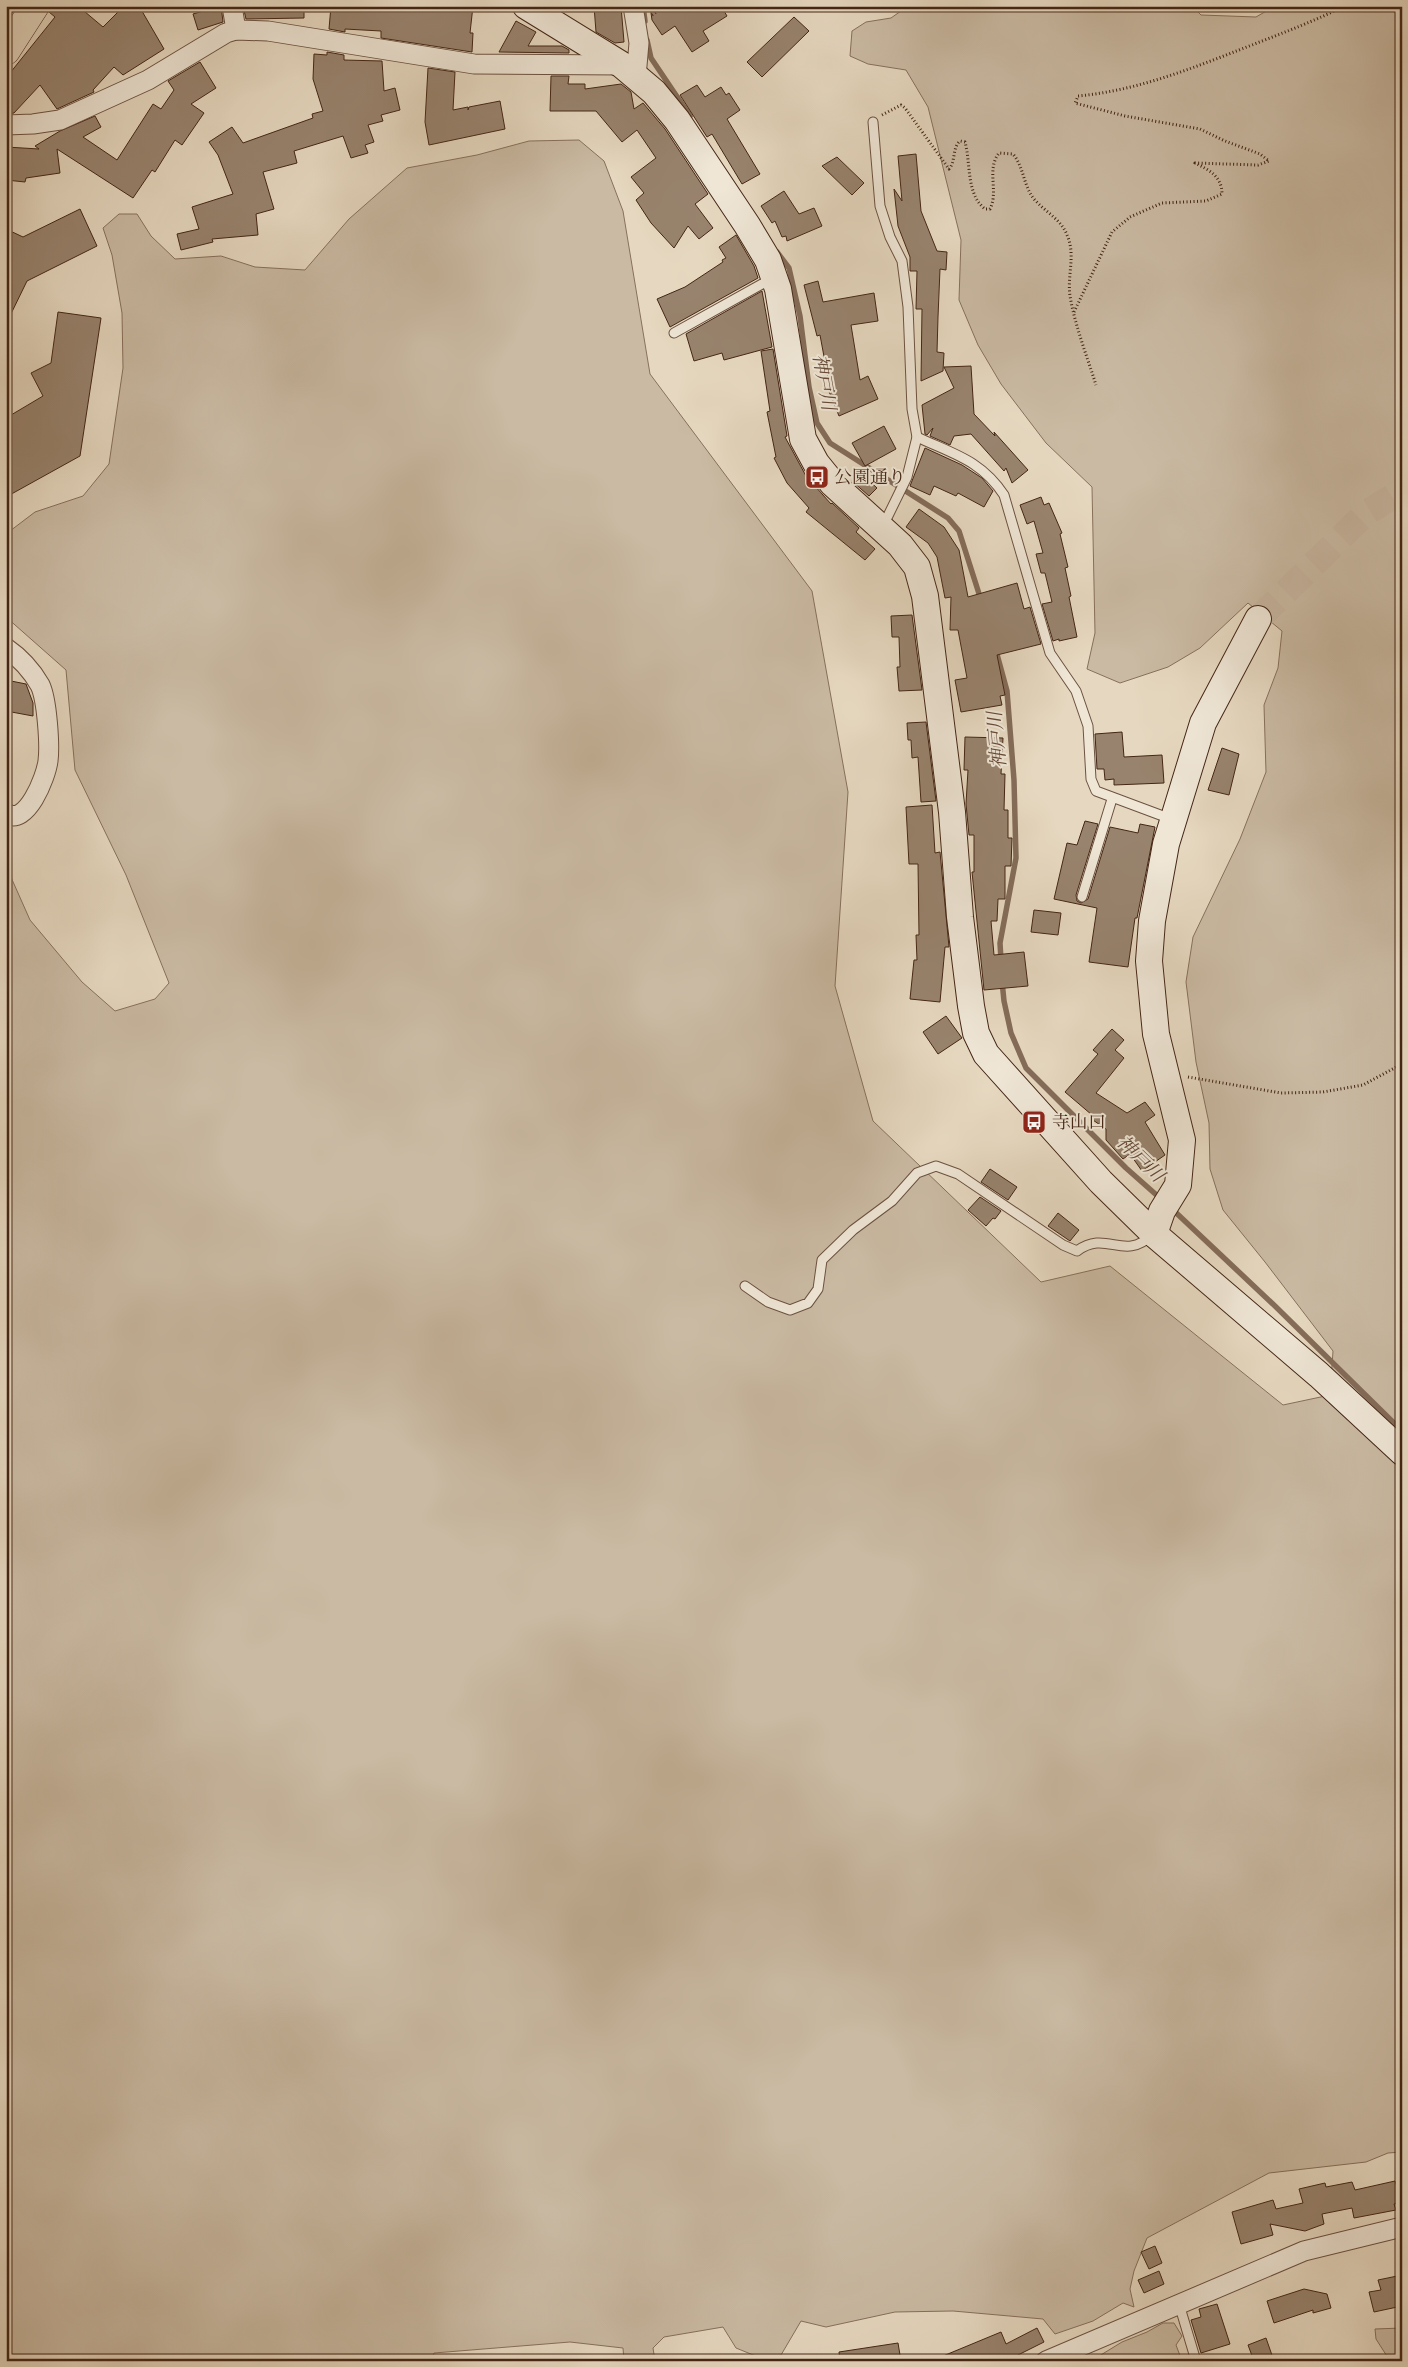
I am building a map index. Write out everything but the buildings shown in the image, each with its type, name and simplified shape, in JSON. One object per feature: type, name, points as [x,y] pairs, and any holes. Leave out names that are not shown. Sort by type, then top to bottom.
[{"type":"main road","points":[[6,52],[35,6]]},
{"type":"street","points":[[232,6],[236,30]]},
{"type":"street","points":[[526,6],[629,71],[654,92],[677,120],[768,260],[778,289],[803,439],[816,463],[834,484],[900,545],[917,567],[926,596],[952,812],[960,917],[976,1033],[986,1054],[1101,1182],[1154,1234],[1319,1375],[1402,1452]]},
{"type":"street","points":[[629,71],[639,44],[633,6]]},
{"type":"street","points":[[6,125],[60,120],[148,80],[226,33],[236,30],[268,31],[474,64],[629,71]]},
{"type":"street","points":[[1154,1234],[1162,1212],[1178,1185],[1182,1140],[1156,1034],[1149,961],[1152,921],[1166,844],[1203,723],[1258,619]]},
{"type":"street","points":[[6,648],[27,668],[40,686],[47,724],[48,745],[48,763],[36,794],[26,812],[18,817],[6,813]]},
{"type":"street","points":[[1046,2361],[1304,2251],[1402,2227]]},
{"type":"lane","points":[[873,122],[880,206],[890,236],[902,261],[908,307],[912,409],[917,437],[907,476],[882,528]]},
{"type":"lane","points":[[674,333],[774,278]]},
{"type":"lane","points":[[917,437],[977,464],[993,478],[1004,495],[1050,653],[1076,691],[1088,726],[1092,784],[1096,791],[1112,799],[1174,819]]},
{"type":"lane","points":[[1082,897],[1112,799]]},
{"type":"lane","points":[[746,1286],[768,1302],[790,1310],[808,1304],[818,1289],[822,1260],[853,1230],[892,1201],[917,1173],[936,1166],[958,1174],[1063,1245],[1077,1251],[1088,1243],[1096,1242],[1127,1247],[1141,1245],[1154,1234]]},
{"type":"lane","points":[[1179,2304],[1196,2361]]},
{"type":"path","points":[[1074,312],[1112,232],[1130,217],[1162,203],[1206,201],[1222,194],[1222,184],[1213,172],[1195,163],[1258,165],[1270,161],[1260,154],[1225,141],[1200,128],[1124,116],[1076,103],[1078,96],[1097,94],[1183,73],[1313,21],[1345,6]]},
{"type":"path","points":[[873,122],[881,115],[894,109],[901,106],[905,108],[949,169],[952,165],[956,145],[960,141],[965,142],[970,160],[970,181],[978,203],[985,209],[990,209],[992,204],[992,170],[995,158],[999,152],[1013,154],[1018,160],[1025,182],[1033,198],[1061,223],[1067,235],[1072,252],[1069,275],[1074,312],[1096,385]]},
{"type":"path","points":[[1165,1073],[1290,1093],[1323,1092],[1363,1085],[1402,1064]]},
{"type":"shaded area","points":[[908,6],[1192,6],[1201,15],[1256,17],[1275,6],[1402,6],[1402,2152],[1388,2153],[1366,2162],[1269,2173],[1147,2238],[1134,2271],[1130,2289],[1134,2307],[1123,2303],[1093,2321],[1055,2334],[1043,2319],[953,2311],[895,2312],[826,2327],[801,2321],[781,2355],[763,2359],[736,2348],[723,2327],[664,2337],[653,2348],[655,2361],[624,2361],[623,2348],[570,2342],[434,2353],[432,2361],[6,2361],[6,866],[30,920],[82,982],[115,1011],[155,999],[169,983],[126,875],[75,770],[66,670],[6,617],[6,534],[35,512],[83,496],[109,464],[123,368],[122,313],[112,255],[103,228],[119,214],[137,214],[151,236],[175,259],[221,256],[255,267],[305,270],[349,219],[407,168],[477,155],[529,141],[579,140],[604,161],[623,211],[650,374],[812,591],[848,792],[835,986],[873,1121],[1041,1282],[1110,1266],[1283,1405],[1330,1395],[1333,1351],[1223,1210],[1210,1169],[1209,1123],[1196,1062],[1186,982],[1193,937],[1240,839],[1266,772],[1264,705],[1278,668],[1282,631],[1248,603],[1200,648],[1168,667],[1120,683],[1087,669],[1095,633],[1092,487],[1046,443],[1001,384],[978,345],[959,300],[961,240],[928,107],[906,70],[868,64],[850,56],[852,31],[866,22],[891,18]]},
{"type":"shaded area","points":[[1163,2323],[1174,2323],[1182,2336],[1176,2345],[1182,2361],[1091,2361],[1122,2342]]},
{"type":"shaded area","points":[[1402,2328],[1402,2361],[1390,2361],[1376,2339],[1375,2329]]},
{"type":"waterway","name":"神戸川","points":[[643,6],[645,21]]},
{"type":"waterway","name":"神戸川","points":[[647,40],[651,58],[690,116]]},
{"type":"waterway","name":"神戸川","points":[[777,252],[789,268],[800,316],[809,387],[817,423],[830,443],[948,518],[959,531],[981,600]]},
{"type":"waterway","name":"神戸川","points":[[995,647],[1007,691],[1014,780],[1016,858],[1000,943],[1001,960]]},
{"type":"waterway","name":"神戸川","points":[[1002,981],[1011,1033],[1026,1068],[1126,1168],[1161,1199]]},
{"type":"waterway","name":"神戸川","points":[[1171,1208],[1275,1306],[1402,1431]]},
{"type":"tunnel","points":[[1258,619],[1366,513],[1402,491]]},
{"type":"place","name":"公園通り","points":[[817,477]]},
{"type":"place","name":"寺山口","points":[[1034,1122]]}]
